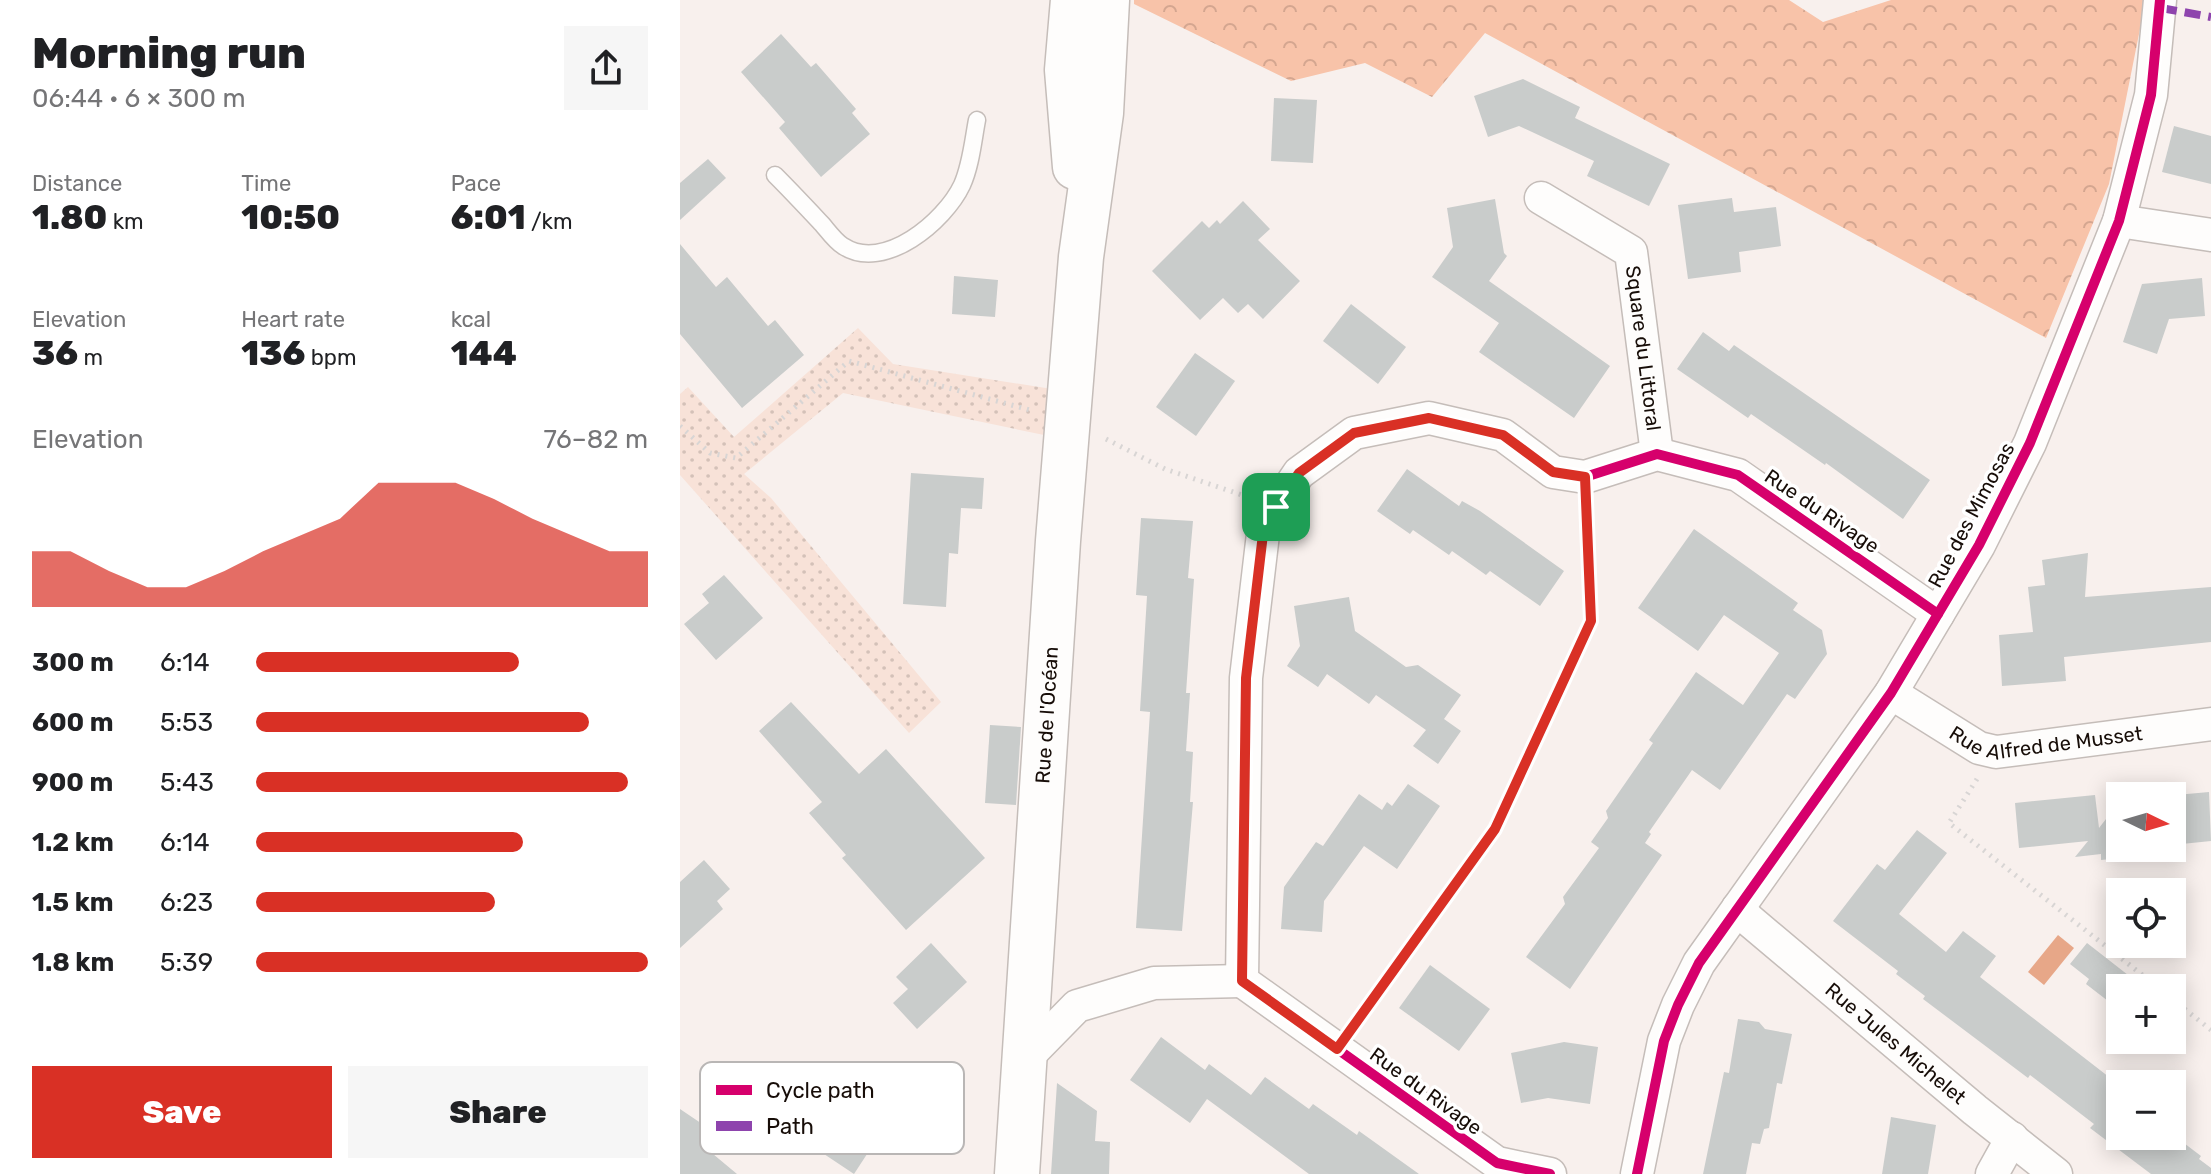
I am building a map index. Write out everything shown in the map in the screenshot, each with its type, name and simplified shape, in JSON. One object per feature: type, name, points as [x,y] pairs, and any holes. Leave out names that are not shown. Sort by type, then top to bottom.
[{"type":"main road","name":"Rue de l'Océan","points":[[1073,0],[1067,70],[1081,257]]},
{"type":"main road","name":"Rue de l'Océan","points":[[1017,1174],[1054,602],[1081,257],[1101,113],[1107,0]]},
{"type":"street","name":"Rue des Mimosas","points":[[1637,1174],[1669,1029],[1699,963],[1891,693],[1979,545],[2030,443],[2119,221],[2151,95],[2160,0]]},
{"type":"street","name":"Square du Littoral","points":[[1541,198],[1631,252],[1657,454]]},
{"type":"street","points":[[2119,221],[2211,235]]},
{"type":"street","points":[[1026,1058],[1077,1006],[1154,983],[1242,981],[1246,678],[1263,534],[1276,507],[1299,473],[1354,433],[1429,418],[1503,435],[1553,472],[1585,477],[1657,454]]},
{"type":"street","name":"Rue du Rivage","points":[[1657,454],[1738,475],[1938,614]]},
{"type":"street","name":"Rue Alfred de Musset","points":[[1891,693],[1979,748],[1996,752],[2211,724]]},
{"type":"street","name":"Rue Jules Michelet","points":[[1738,908],[1927,1070],[2056,1174]]},
{"type":"street","name":"Rue du Rivage","points":[[1242,981],[1497,1163],[1550,1174]]},
{"type":"street","points":[[1992,1174],[2012,1138]]},
{"type":"lane","points":[[775,175],[843,246],[862,253],[888,250],[924,232],[951,203],[966,172],[977,120]]},
{"type":"path","points":[[680,426],[710,453],[736,458],[849,361],[1069,422],[1165,469],[1276,507]]},
{"type":"path","points":[[1337,1049],[1495,829],[1591,621],[1585,477]]},
{"type":"path","points":[[1996,752],[1949,823],[2141,974]]},
{"type":"path","points":[[2186,1010],[2211,1030]]},
{"type":"shaded area","points":[[858,328],[893,364],[1052,389],[1044,435],[843,393],[744,474],[771,498],[941,702],[909,733],[680,475],[680,394],[688,387],[734,437]]},
{"type":"shaded area","points":[[2058,935],[2074,948],[2044,985],[2028,972]]},
{"type":"green space","points":[[1134,0],[1789,0],[1823,22],[1891,0],[2143,0],[2144,9],[2109,184],[2046,338],[1485,33],[1432,97],[1365,63],[1291,81],[1134,4]]},
{"type":"building","points":[[781,34],[811,67],[816,63],[856,109],[852,113],[870,134],[821,177],[779,128],[785,122],[741,72]]},
{"type":"building","points":[[1523,79],[1580,107],[1575,118],[1670,164],[1649,206],[1587,176],[1594,161],[1519,126],[1488,137],[1474,96]]},
{"type":"building","points":[[1274,98],[1317,100],[1313,163],[1271,161]]},
{"type":"building","points":[[2174,126],[2211,136],[2211,184],[2162,172]]},
{"type":"building","points":[[708,159],[726,178],[680,220],[680,183]]},
{"type":"building","points":[[1732,198],[1734,212],[1776,207],[1781,246],[1739,252],[1741,272],[1688,279],[1678,205]]},
{"type":"building","points":[[1495,199],[1507,256],[1489,281],[1610,366],[1574,418],[1479,352],[1499,323],[1432,277],[1453,247],[1447,208]]},
{"type":"building","points":[[1243,201],[1270,229],[1258,240],[1300,281],[1263,319],[1248,304],[1238,313],[1223,298],[1200,320],[1152,271],[1202,221],[1209,228],[1217,220],[1220,224]]},
{"type":"building","points":[[680,244],[716,287],[727,277],[768,326],[775,320],[804,355],[742,408],[680,334]]},
{"type":"building","points":[[954,276],[998,280],[995,317],[952,314]]},
{"type":"building","points":[[2202,278],[2205,316],[2169,319],[2157,354],[2123,342],[2142,284]]},
{"type":"building","points":[[1351,304],[1406,347],[1378,384],[1323,341]]},
{"type":"building","points":[[1703,332],[1729,351],[1734,345],[1930,480],[1903,519],[1826,463],[1751,414],[1748,418],[1677,369]]},
{"type":"building","points":[[1195,353],[1235,381],[1196,436],[1156,407]]},
{"type":"building","points":[[1407,469],[1459,506],[1462,501],[1480,511],[1564,571],[1540,606],[1490,571],[1486,575],[1452,551],[1449,555],[1413,530],[1410,534],[1377,511]]},
{"type":"building","points":[[911,473],[984,478],[982,509],[961,508],[958,554],[949,553],[946,607],[903,604]]},
{"type":"building","points":[[1141,518],[1193,521],[1188,578],[1194,579],[1186,693],[1190,693],[1186,751],[1193,752],[1190,802],[1193,802],[1182,931],[1136,928],[1150,712],[1140,711],[1147,596],[1136,595]]},
{"type":"building","points":[[1694,529],[1798,603],[1793,610],[1822,630],[1827,654],[1795,699],[1787,694],[1720,790],[1692,770],[1649,832],[1651,834],[1645,843],[1662,855],[1570,989],[1526,957],[1565,904],[1563,897],[1599,848],[1591,842],[1608,818],[1606,811],[1653,743],[1649,740],[1696,672],[1743,705],[1779,653],[1724,615],[1698,651],[1638,608]]},
{"type":"building","points":[[2088,553],[2085,597],[2211,587],[2211,642],[2064,657],[2066,681],[2002,686],[1999,635],[2033,632],[2028,587],[2045,585],[2042,560]]},
{"type":"building","points":[[724,575],[763,618],[716,660],[684,624],[709,603],[702,594]]},
{"type":"building","points":[[1349,597],[1355,631],[1406,667],[1418,665],[1461,695],[1444,719],[1461,731],[1438,764],[1413,746],[1426,730],[1376,695],[1369,704],[1327,674],[1318,687],[1287,666],[1300,646],[1294,606]]},
{"type":"building","points":[[791,702],[859,774],[886,749],[985,858],[906,930],[842,858],[846,855],[809,813],[822,802],[759,731]]},
{"type":"building","points":[[990,725],[1021,727],[1016,805],[985,803]]},
{"type":"building","points":[[1408,784],[1440,806],[1397,869],[1364,846],[1324,901],[1322,932],[1281,929],[1284,887],[1316,842],[1323,846],[1359,794],[1382,810],[1387,802],[1392,806]]},
{"type":"building","points":[[2209,792],[2211,841],[2186,844],[2186,794]]},
{"type":"building","points":[[2095,795],[2099,828],[2106,819],[2106,860],[2101,860],[2101,854],[2075,857],[2088,841],[2019,848],[2015,803]]},
{"type":"building","points":[[1917,830],[1947,853],[1899,914],[1946,952],[1963,931],[1996,956],[1980,977],[2106,1075],[2106,1140],[2090,1128],[2094,1124],[1923,999],[1925,996],[1896,974],[1898,971],[1833,921],[1877,864],[1885,870]]},
{"type":"building","points":[[704,860],[730,889],[717,901],[723,909],[680,948],[680,882]]},
{"type":"building","points":[[931,943],[967,982],[917,1029],[893,1003],[908,989],[896,977]]},
{"type":"building","points":[[2087,943],[2127,974],[2106,974],[2106,999],[2086,984],[2089,979],[2070,964]]},
{"type":"building","points":[[1430,965],[1490,1009],[1459,1051],[1399,1008]]},
{"type":"building","points":[[1738,1019],[1759,1022],[1765,1029],[1792,1034],[1782,1084],[1777,1083],[1769,1128],[1764,1129],[1760,1144],[1752,1143],[1746,1174],[1703,1174],[1724,1072],[1729,1073]]},
{"type":"building","points":[[1161,1037],[1205,1070],[1209,1064],[1251,1095],[1265,1077],[1309,1109],[1313,1104],[1357,1135],[1359,1131],[1419,1174],[1309,1174],[1207,1099],[1190,1123],[1130,1080]]},
{"type":"building","points":[[1564,1042],[1598,1047],[1590,1104],[1548,1098],[1521,1103],[1511,1053]]},
{"type":"building","points":[[1057,1083],[1097,1111],[1095,1141],[1110,1142],[1109,1174],[1051,1174]]},
{"type":"building","points":[[680,1109],[700,1123],[700,1154],[713,1154],[737,1174],[680,1174]]},
{"type":"building","points":[[1891,1117],[1936,1125],[1928,1174],[1882,1174]]},
{"type":"building","points":[[2186,1145],[2211,1168],[2211,1174],[2151,1174],[2119,1150],[2186,1150]]},
{"type":"building","points":[[824,1154],[867,1154],[854,1174]]},
{"type":"marked path","points":[[2161,8],[2211,17]]},
{"type":"cycle path","points":[[1637,1174],[1664,1041],[1699,963],[1891,693],[1979,545],[2030,443],[2119,221],[2151,95],[2160,0]]},
{"type":"cycle path","points":[[1550,1174],[1497,1163],[1242,981],[1246,678],[1263,534],[1276,507],[1299,473],[1354,433],[1429,418],[1503,435],[1553,472],[1585,477],[1657,454],[1738,475],[1938,614]]},
{"type":"route","points":[[1429,418],[1503,435],[1553,472],[1585,477],[1591,621],[1495,829],[1337,1049],[1242,981],[1246,678],[1263,534],[1276,507],[1299,473],[1354,433],[1429,418]]}]
